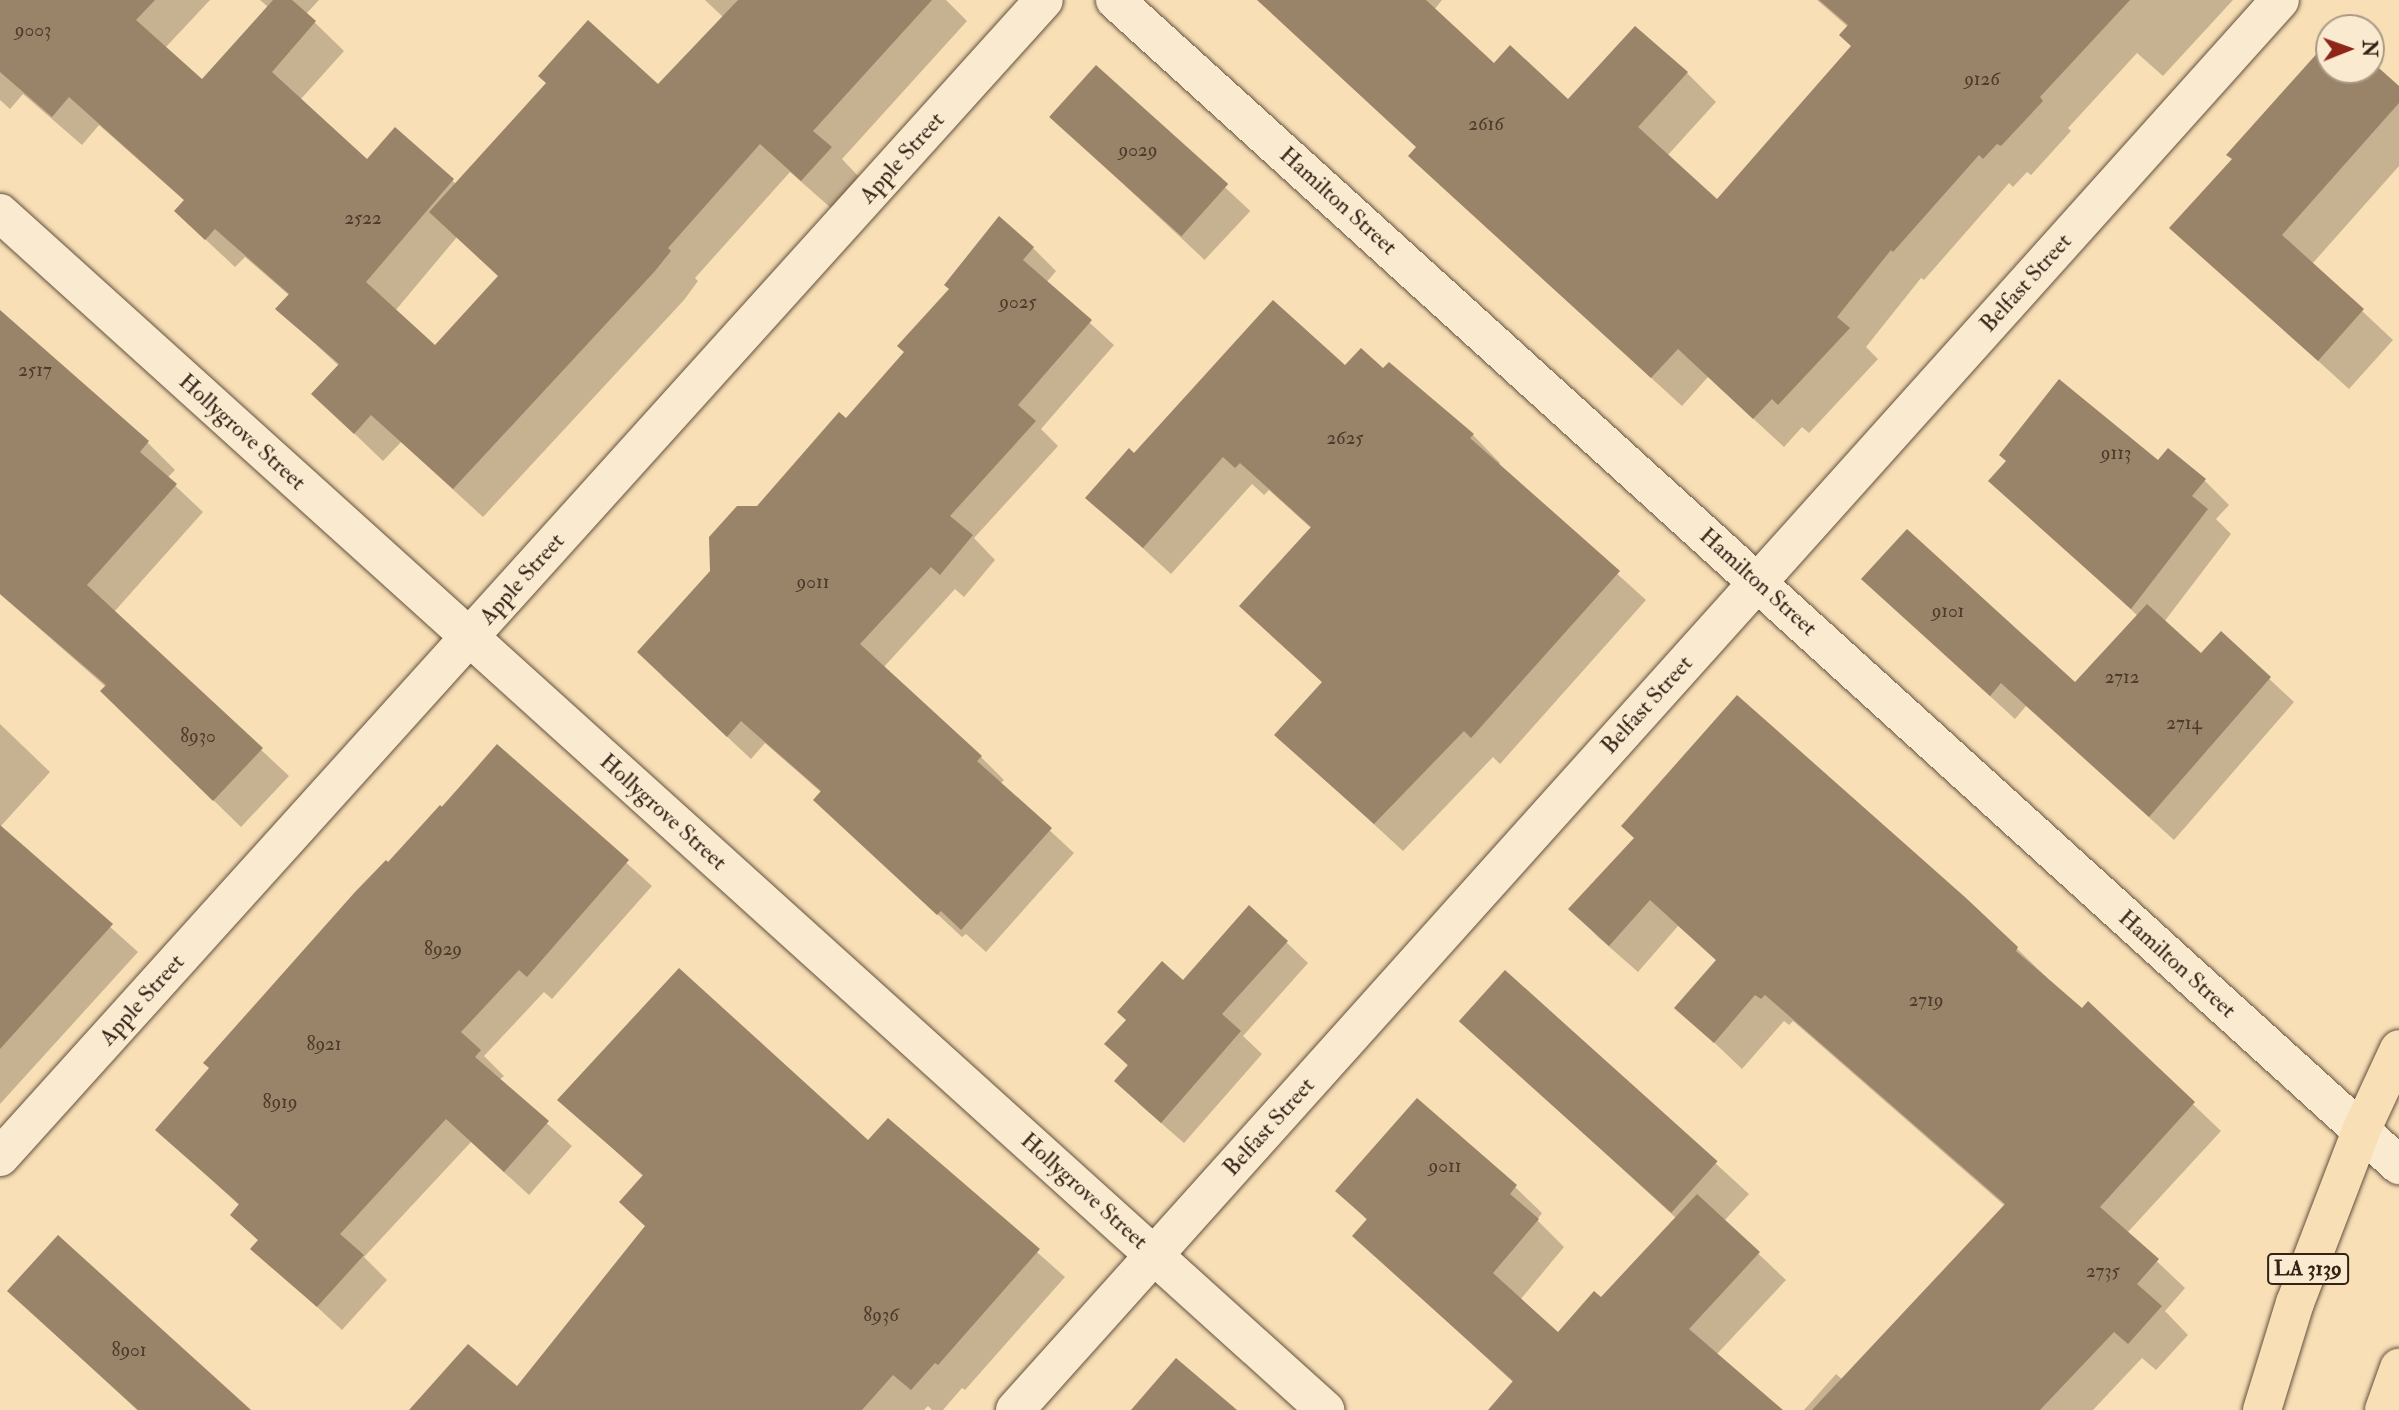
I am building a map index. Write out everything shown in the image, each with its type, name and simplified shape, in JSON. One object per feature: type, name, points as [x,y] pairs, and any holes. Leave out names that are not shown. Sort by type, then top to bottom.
[{"type":"main road","name":"LA 3139","points":[[2262,1410],[2295,1303],[2361,1131],[2399,1049]]},
{"type":"main road","points":[[2384,1410],[2399,1368]]},
{"type":"street","name":"Apple Street","points":[[0,1157],[1044,0]]},
{"type":"street","name":"Hamilton Street","points":[[1115,0],[2399,1165]]},
{"type":"street","name":"Belfast Street","points":[[1015,1410],[2280,0]]},
{"type":"street","name":"Hollygrove Street","points":[[0,213],[1325,1410]]},
{"type":"building","points":[[0,0],[155,0],[136,20],[202,79],[273,0],[292,0],[316,21],[272,72],[367,159],[395,127],[454,179],[366,282],[435,345],[498,276],[429,212],[546,83],[538,76],[588,20],[658,84],[738,0],[932,0],[813,131],[832,147],[801,181],[760,144],[668,248],[671,251],[655,271],[453,489],[371,415],[354,434],[311,394],[339,364],[275,309],[289,294],[215,229],[205,240],[174,211],[184,200],[69,97],[52,117],[0,72]]},
{"type":"building","points":[[1257,0],[1426,0],[1494,63],[1510,45],[1568,99],[1635,26],[1688,72],[1638,127],[1717,199],[1851,46],[1839,35],[1848,25],[1819,0],[2130,0],[2040,97],[2043,101],[2001,146],[1997,144],[1983,159],[1979,155],[1893,252],[1891,250],[1837,317],[1850,328],[1778,405],[1772,399],[1753,419],[1678,349],[1651,378],[1408,156],[1416,147]]},
{"type":"building","points":[[2315,56],[2315,84],[2385,84],[2385,74],[2399,86],[2399,103],[2282,235],[2364,309],[2318,361],[2169,228],[2232,159],[2226,155]]},
{"type":"building","points":[[1096,65],[1228,184],[1181,236],[1049,117]]},
{"type":"building","points":[[999,216],[1034,247],[1023,260],[1092,320],[1018,405],[1036,421],[950,516],[973,535],[940,575],[931,567],[860,644],[982,756],[977,761],[1052,828],[961,930],[941,911],[937,915],[813,800],[821,791],[741,721],[727,737],[637,652],[710,571],[709,537],[737,506],[757,506],[839,412],[846,418],[904,352],[897,346],[949,289],[944,285]]},
{"type":"building","points":[[1273,300],[1345,365],[1361,348],[1383,368],[1389,362],[1474,434],[1470,438],[1620,571],[1471,738],[1464,731],[1374,824],[1274,735],[1322,682],[1239,606],[1311,527],[1240,463],[1235,468],[1223,457],[1143,548],[1085,498],[1129,448],[1134,453]]},
{"type":"building","points":[[0,310],[149,441],[140,452],[177,484],[87,585],[263,748],[213,801],[100,691],[106,685],[0,594]]},
{"type":"building","points":[[2059,379],[2158,460],[2168,448],[2206,479],[2192,496],[2208,509],[2131,609],[1988,481],[2006,461],[1999,455]]},
{"type":"building","points":[[1907,529],[2075,682],[2147,604],[2201,653],[2221,631],[2271,677],[2149,817],[2001,683],[1990,696],[1861,579]]},
{"type":"building","points":[[1737,695],[1966,898],[2018,947],[2016,951],[2082,1008],[2088,1001],[2195,1102],[2100,1207],[2159,1259],[2137,1284],[2162,1306],[2128,1344],[2114,1332],[2040,1410],[1812,1410],[2005,1204],[1765,995],[1761,999],[1755,995],[1714,1043],[1674,1008],[1716,960],[1650,900],[1609,946],[1568,909],[1634,838],[1621,826]]},
{"type":"building","points":[[497,744],[629,860],[527,977],[519,970],[461,1032],[481,1050],[475,1057],[549,1121],[504,1172],[446,1119],[340,1234],[364,1255],[317,1307],[250,1249],[258,1240],[230,1215],[239,1204],[155,1130],[209,1068],[203,1063],[355,892],[386,860],[388,862],[440,805],[442,807]]},
{"type":"building","points":[[0,825],[113,924],[0,1049]]},
{"type":"building","points":[[1249,905],[1288,941],[1222,1014],[1241,1031],[1161,1123],[1114,1081],[1128,1065],[1104,1044],[1126,1020],[1117,1012],[1162,961],[1183,980]]},
{"type":"building","points":[[679,968],[868,1140],[888,1118],[1040,1249],[938,1365],[935,1363],[911,1390],[893,1375],[862,1410],[409,1410],[468,1344],[517,1386],[645,1226],[619,1202],[643,1175],[557,1100]]},
{"type":"building","points":[[1505,970],[1718,1161],[1671,1213],[1459,1021]]},
{"type":"building","points":[[1417,1098],[1517,1185],[1510,1194],[1539,1219],[1493,1273],[1558,1332],[1594,1291],[1601,1297],[1697,1194],[1760,1252],[1689,1329],[1783,1410],[1488,1410],[1513,1381],[1352,1236],[1367,1219],[1335,1191]]},
{"type":"building","points":[[58,1235],[251,1410],[138,1410],[7,1291]]},
{"type":"building","points":[[1176,1358],[1237,1410],[1131,1410]]}]
